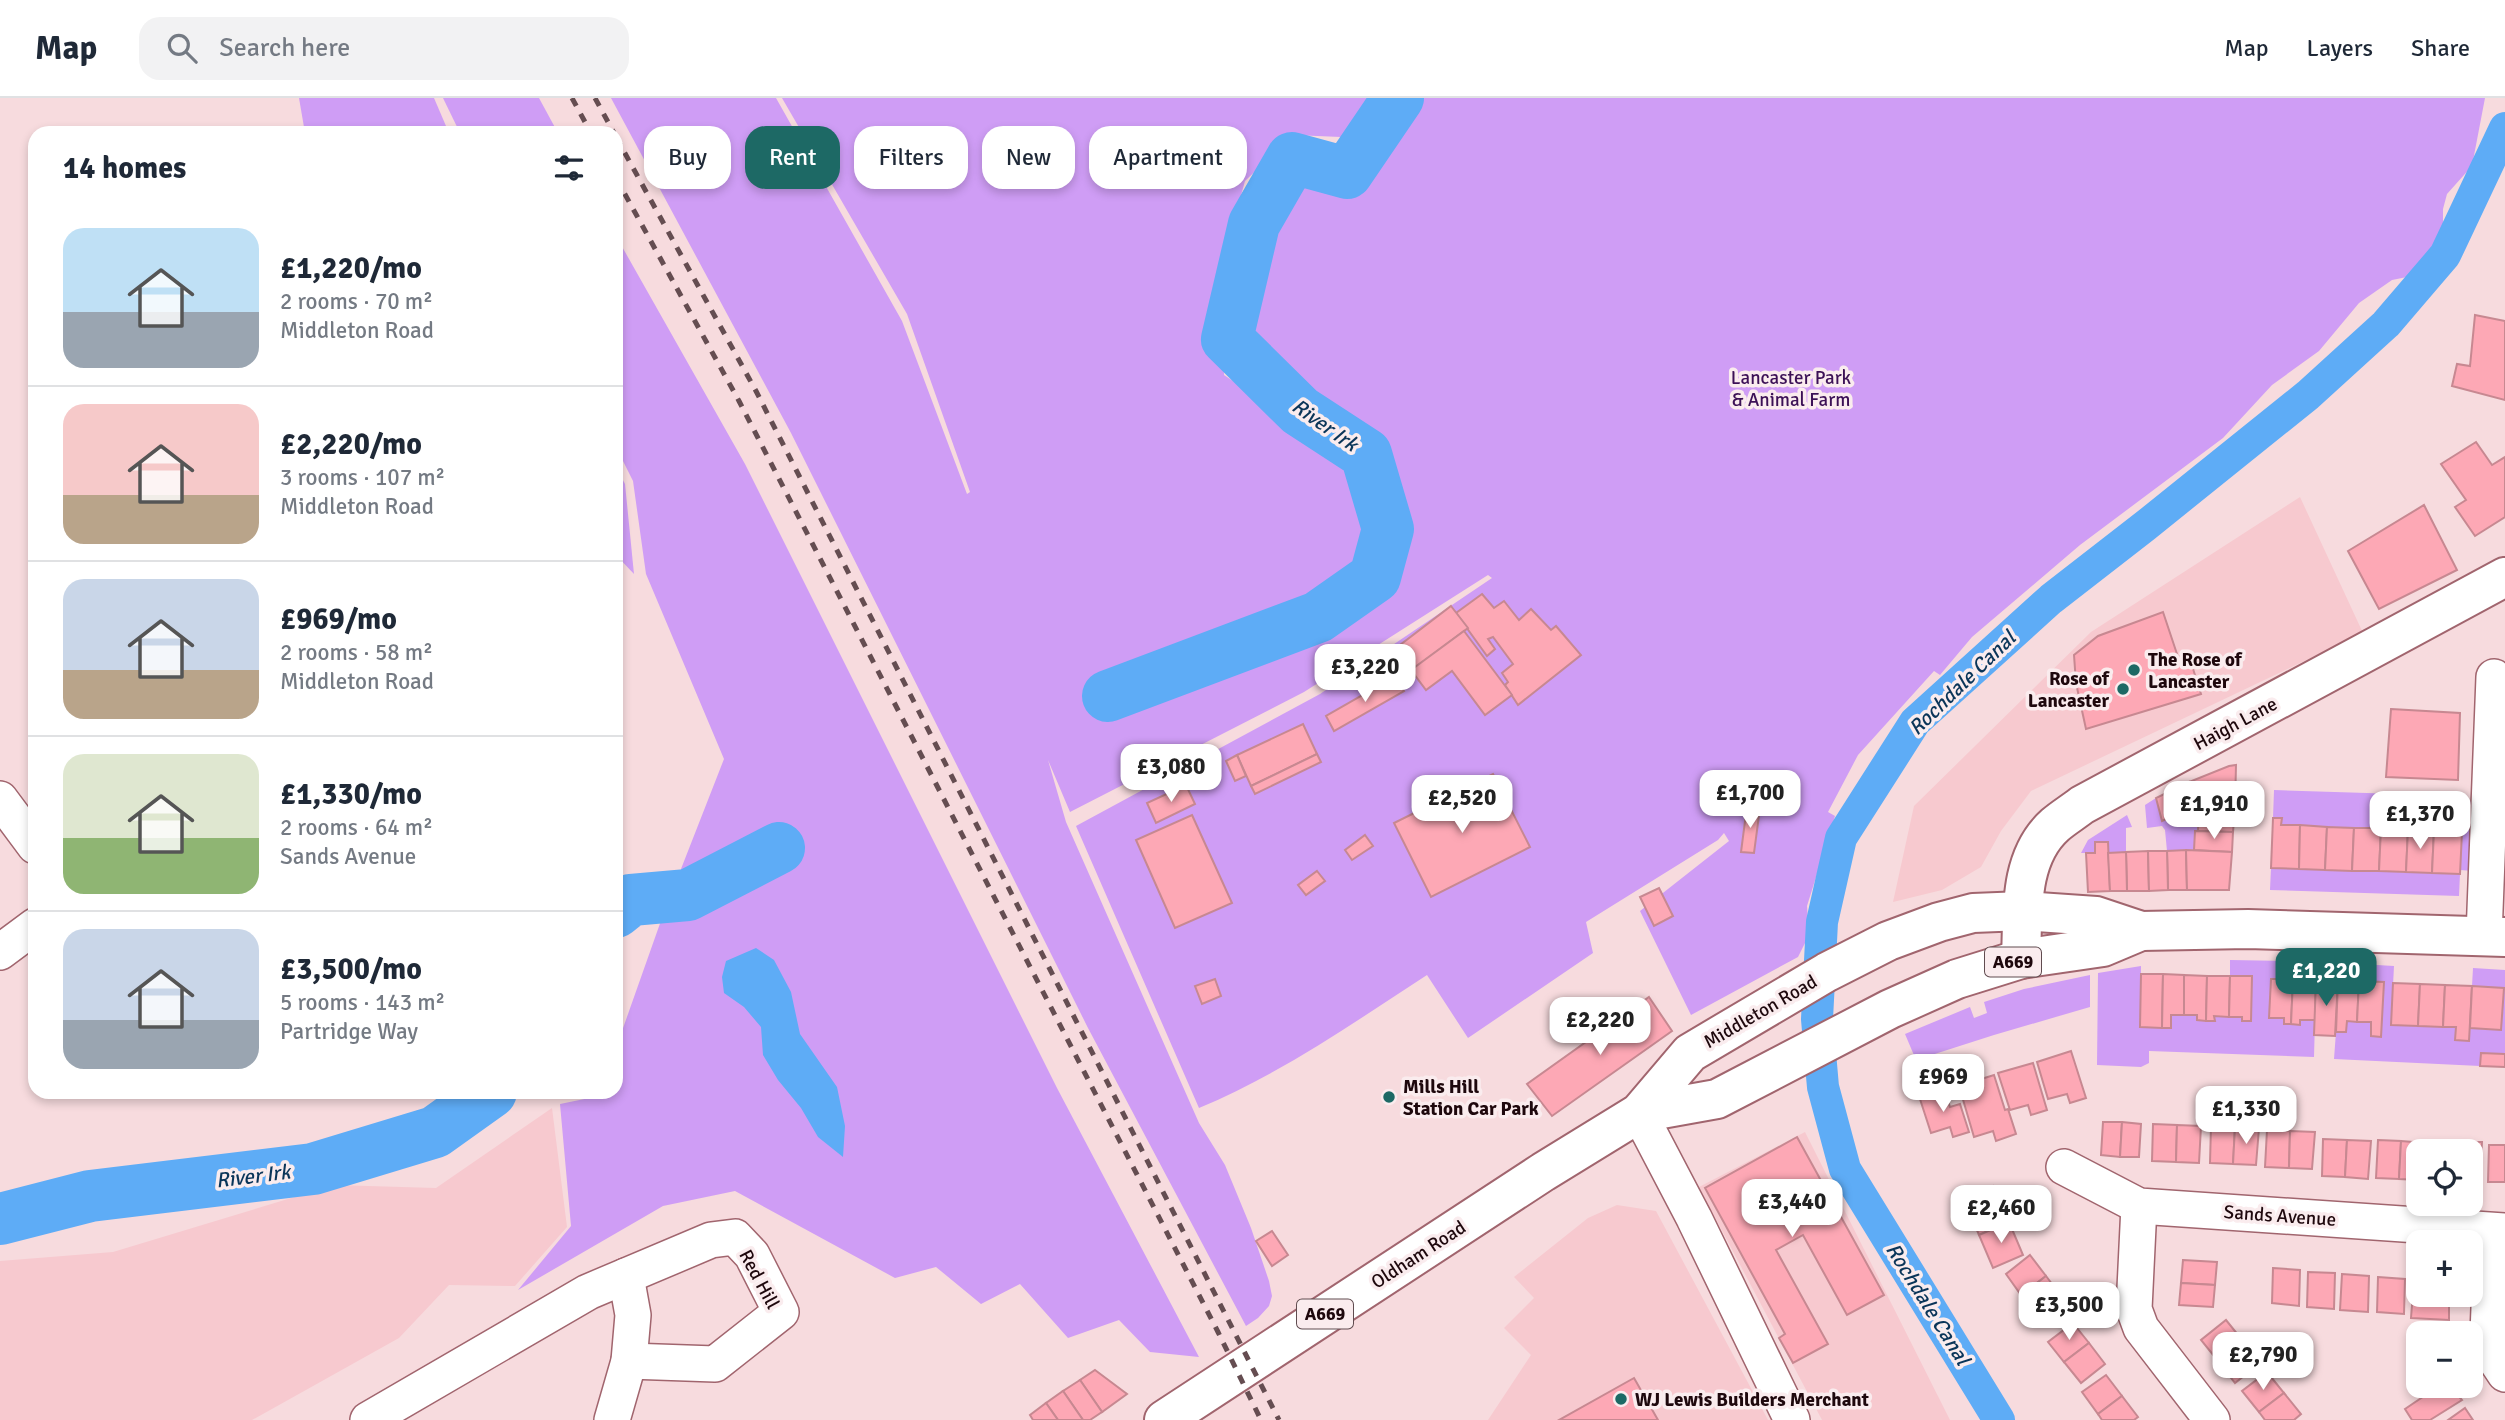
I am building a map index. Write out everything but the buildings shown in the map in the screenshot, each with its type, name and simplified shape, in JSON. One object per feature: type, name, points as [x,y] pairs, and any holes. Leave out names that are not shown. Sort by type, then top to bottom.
[{"type":"main road","name":"Haigh Lane","points":[[2021,959],[2026,879],[2037,849],[2053,826],[2082,805],[2505,577]]},
{"type":"main road","name":"Middleton Road","points":[[1639,1113],[1689,1053],[1759,1011],[1888,941],[1939,922],[1973,913],[2023,911],[2096,916],[2141,932]]},
{"type":"main road","name":"Middleton Road","points":[[1639,1113],[1717,1099],[1890,1009],[1956,979],[2021,959],[2103,947],[2141,932],[2248,929],[2495,937]]},
{"type":"main road","name":"Oldham Road","points":[[1164,1420],[1543,1172],[1639,1113]]},
{"type":"street","points":[[2494,677],[2495,937]]},
{"type":"street","points":[[0,799],[28,837]]},
{"type":"street","points":[[0,952],[28,931]]},
{"type":"street","points":[[1639,1113],[1694,1218],[1792,1420]]},
{"type":"street","name":"Sands Avenue","points":[[2064,1167],[2139,1206],[2498,1231]]},
{"type":"street","points":[[2139,1206],[2134,1309],[2141,1328],[2212,1420]]},
{"type":"street","points":[[2498,1231],[2488,1334],[2497,1362],[2505,1374]]},
{"type":"street","name":"Red Hill","points":[[626,1276],[710,1240],[735,1237],[752,1255],[781,1312],[715,1364],[629,1361]]},
{"type":"street","points":[[369,1420],[588,1292],[626,1276],[634,1315],[629,1361],[612,1420]]},
{"type":"shaded area","points":[[2300,497],[2363,633],[2031,791],[2001,831],[1981,867],[1942,890],[1893,902],[1914,806],[2091,632]]},
{"type":"shaded area","points":[[552,1108],[567,1227],[515,1286],[449,1285],[399,1338],[252,1420],[0,1420],[0,1261],[113,1252],[334,1185],[436,1188]]},
{"type":"shaded area","points":[[1805,1132],[1950,1420],[1822,1420],[1699,1187]]},
{"type":"shaded area","points":[[1617,1205],[1656,1211],[1768,1420],[1488,1420],[1531,1355],[1504,1328],[1534,1298],[1514,1277],[1588,1218]]},
{"type":"green space","points":[[299,98],[434,98],[446,126],[304,126]]},
{"type":"green space","points":[[443,98],[539,98],[554,126],[457,126]]},
{"type":"green space","name":"Lancaster Park & Animal Farm","points":[[611,98],[776,98],[792,126],[745,126],[745,189],[827,189],[902,321],[967,494],[970,492],[907,314],[835,189],[840,189],[840,126],[798,126],[782,98],[1375,98],[1369,116],[1341,137],[1293,135],[1247,179],[1247,126],[1089,126],[1089,189],[1243,189],[1222,265],[1224,375],[1254,395],[1252,371],[1264,360],[1243,328],[1261,226],[1296,172],[1350,178],[1411,98],[2485,98],[2472,166],[2447,194],[2443,209],[2443,253],[2407,277],[2392,280],[2359,303],[2319,351],[2272,385],[2223,438],[2080,545],[1972,637],[1940,675],[1934,671],[1858,755],[1828,812],[1835,816],[1807,906],[1809,935],[1798,957],[1691,1015],[1640,911],[1729,841],[1724,833],[1718,840],[1586,922],[1593,953],[1468,1038],[1427,975],[1288,1064],[1199,1108],[1076,826],[1320,694],[1492,578],[1488,575],[1304,692],[1070,812],[1048,760],[1066,822],[1199,1123],[1225,1165],[1251,1228],[1272,1296],[1269,1306],[1246,1326],[1088,1028],[791,433],[660,189],[731,189],[731,126],[644,126],[644,159]]},
{"type":"green space","points":[[623,248],[745,464],[1057,1088],[1199,1357],[1150,1352],[1119,1320],[1068,1338],[1020,1284],[981,1304],[936,1267],[895,1278],[735,1191],[663,1206],[518,1290],[571,1226],[560,1104],[584,1099],[623,1099],[623,1028],[663,915],[724,759],[646,574],[633,481],[623,461]]},
{"type":"green space","points":[[623,480],[625,484],[634,574],[623,562]]},
{"type":"green space","points":[[2274,790],[2464,796],[2464,801],[2477,801],[2474,871],[2460,870],[2462,832],[2281,825],[2281,818],[2273,818]]},
{"type":"green space","points":[[2156,798],[2163,821],[2197,805],[2199,807],[2194,850],[2167,851],[2165,830],[2162,826],[2147,828],[2145,805]]},
{"type":"green space","points":[[2127,815],[2132,827],[2126,828],[2126,852],[2108,853],[2108,842],[2095,842],[2095,853],[2081,853],[2088,840]]},
{"type":"green space","points":[[2271,868],[2460,874],[2459,896],[2270,890]]},
{"type":"green space","points":[[2230,960],[2294,961],[2293,979],[2271,979],[2270,1018],[2284,1018],[2284,1024],[2299,1025],[2300,1020],[2315,1020],[2314,1057],[2149,1051],[2149,1063],[2141,1067],[2097,1065],[2098,973],[2141,966],[2140,1027],[2171,1028],[2171,1015],[2197,1015],[2198,1020],[2214,1021],[2214,1016],[2242,1017],[2251,1021],[2252,977],[2230,976]]},
{"type":"green space","points":[[2360,964],[2394,966],[2391,1025],[2456,1027],[2469,1041],[2470,1028],[2501,1030],[2504,988],[2472,986],[2473,968],[2505,970],[2505,1054],[2481,1053],[2480,1066],[2334,1059],[2336,1032],[2346,1032],[2347,1021],[2371,1022],[2371,1036],[2381,1036],[2384,983],[2359,981]]},
{"type":"green space","points":[[2090,975],[2090,1007],[1916,1060],[1905,1034],[1970,1007],[1974,1018],[1987,1013],[1984,1002],[2024,989]]},
{"type":"water","points":[[756,948],[774,960],[791,992],[800,1034],[837,1087],[845,1126],[843,1157],[818,1137],[801,1108],[778,1080],[763,1055],[761,1027],[744,1007],[724,993],[722,977],[726,961]]},
{"type":"waterway","name":"River Irk","points":[[1108,696],[1318,617],[1375,577],[1388,529],[1366,454],[1300,411],[1227,339],[1254,224],[1292,158],[1347,173],[1398,98]]},
{"type":"waterway","name":"Rochdale Canal","points":[[1999,1420],[1845,1169],[1823,1087],[1817,1019],[1822,922],[1841,838],[1915,722],[2051,599],[2308,395],[2386,324],[2445,255],[2505,128]]},
{"type":"waterway","name":"River Irk","points":[[623,906],[631,900],[688,895],[779,848]]},
{"type":"waterway","name":"River Irk","points":[[0,1219],[90,1196],[313,1169],[435,1132],[481,1099]]},
{"type":"railway","points":[[572,98],[587,126]]},
{"type":"railway","points":[[595,98],[610,126]]},
{"type":"railway","points":[[623,150],[756,391],[1279,1420]]},
{"type":"railway","points":[[623,191],[739,401],[1261,1420]]},
{"type":"place","name":"The Rose of Lancaster","points":[[2134,670]]},
{"type":"place","name":"Rose of Lancaster","points":[[2123,689]]},
{"type":"place","name":"Mills Hill Station Car Park","points":[[1389,1097]]},
{"type":"place","name":"WJ Lewis Builders Merchant","points":[[1621,1399]]}]
